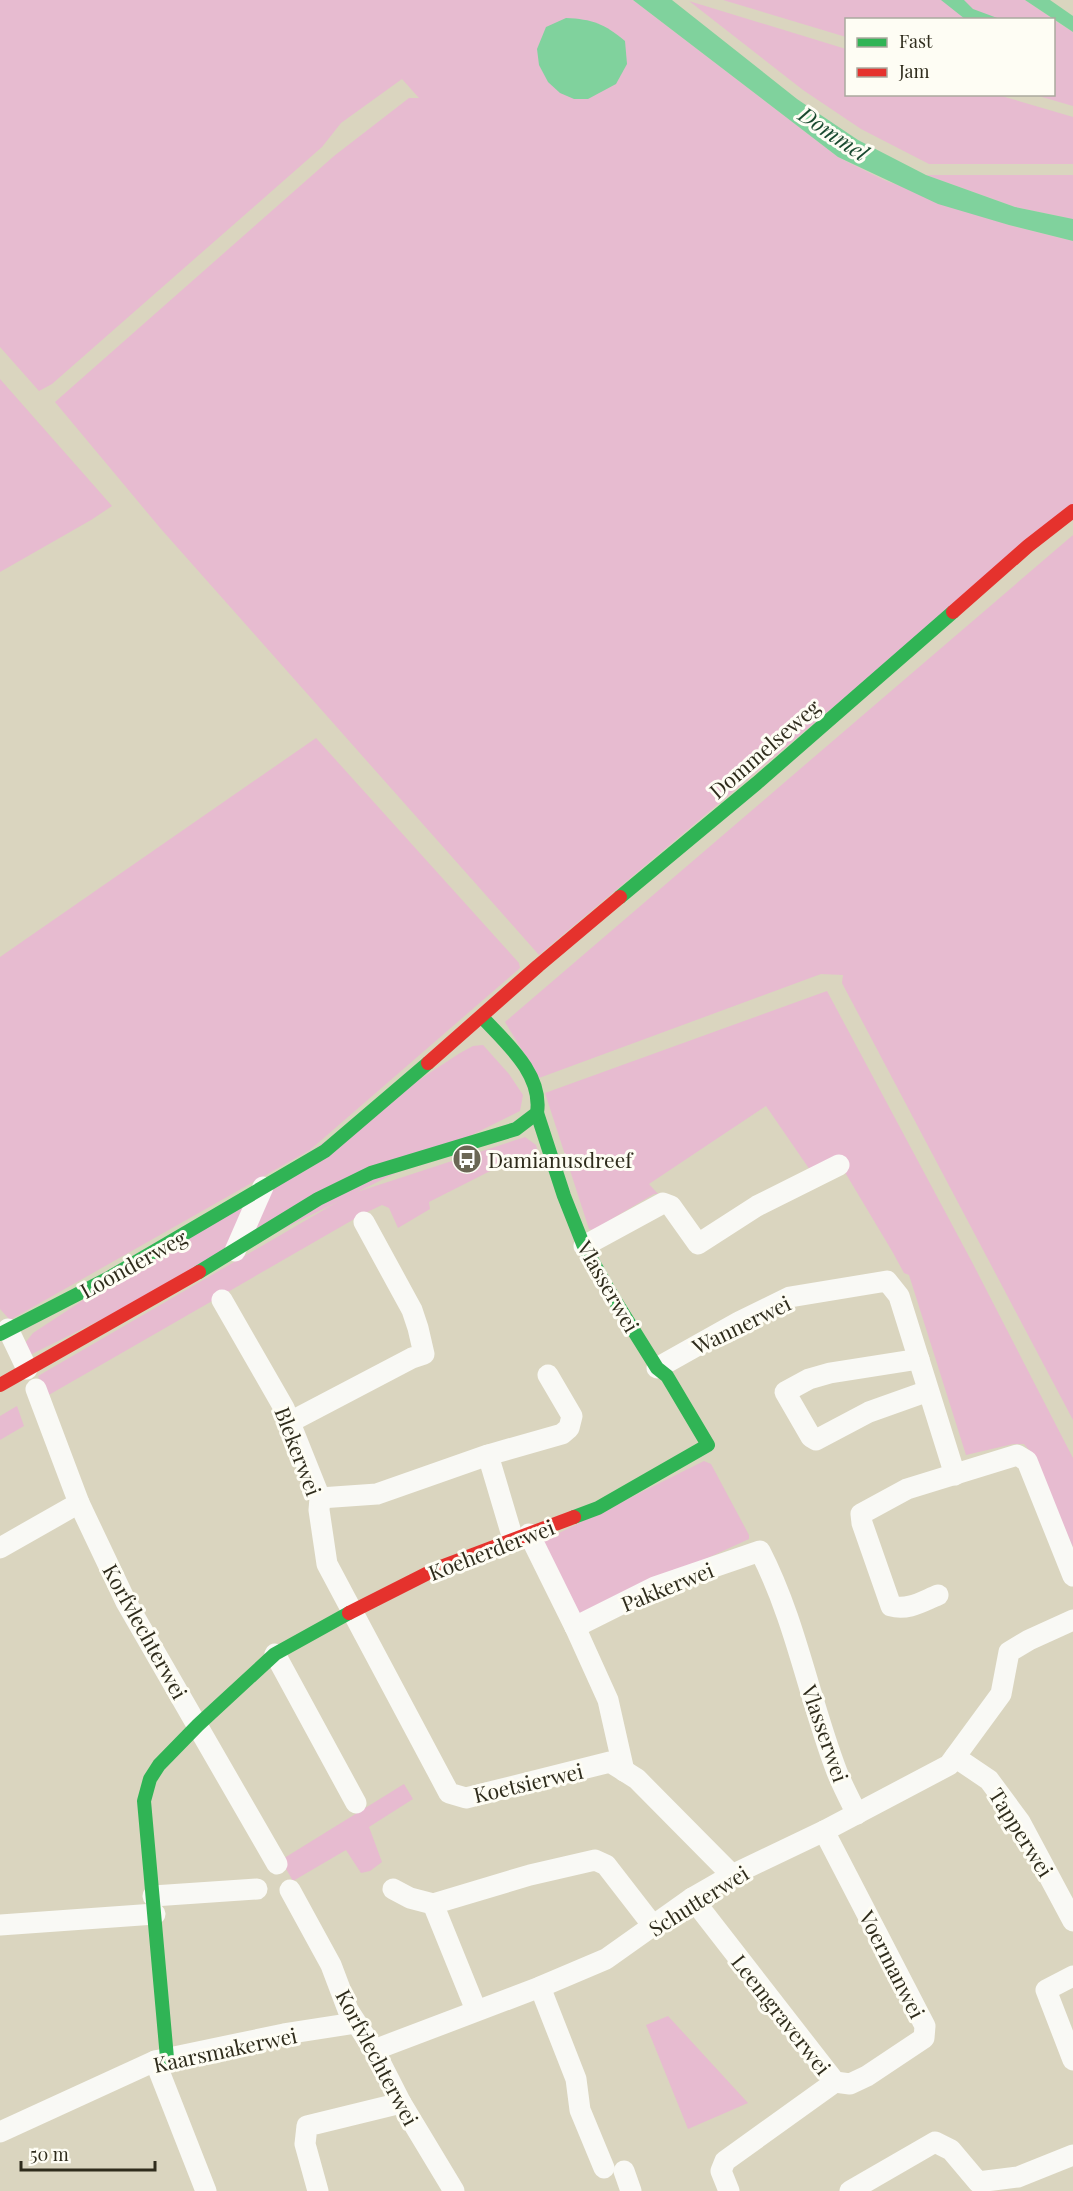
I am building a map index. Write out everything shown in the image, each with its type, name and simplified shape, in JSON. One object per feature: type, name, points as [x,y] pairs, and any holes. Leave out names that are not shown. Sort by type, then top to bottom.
[{"type":"street","name":"Dommelseweg","points":[[482,1017],[538,966],[766,775],[1028,546],[1073,511]]},
{"type":"street","points":[[0,1385],[235,1251],[318,1199],[370,1173],[516,1129],[537,1113],[538,1095],[535,1085],[526,1070],[482,1017]]},
{"type":"street","name":"Loonderweg","points":[[4,1332],[107,1279],[325,1151],[482,1017]]},
{"type":"street","name":"Vlasserwei","points":[[537,1113],[551,1151],[564,1200],[584,1246],[657,1368],[667,1376],[708,1445]]},
{"type":"street","points":[[584,1246],[663,1203],[671,1206],[698,1244],[757,1206],[839,1165]]},
{"type":"street","points":[[235,1251],[263,1187]]},
{"type":"street","points":[[290,1422],[412,1358],[424,1354],[412,1310],[364,1222]]},
{"type":"street","name":"Wannerwei","points":[[657,1368],[739,1322],[790,1297],[887,1281],[899,1296],[954,1475]]},
{"type":"street","name":"Blekerwei","points":[[222,1300],[290,1422],[320,1498],[319,1510],[327,1564],[352,1611]]},
{"type":"street","points":[[4,1332],[27,1369]]},
{"type":"street","points":[[919,1359],[830,1372],[809,1379],[785,1392],[811,1437],[816,1440],[869,1412],[928,1391]]},
{"type":"street","points":[[320,1498],[376,1494],[488,1455],[562,1434],[569,1428],[572,1416],[548,1375]]},
{"type":"street","name":"Korfvlechterwei","points":[[36,1389],[79,1503],[126,1602],[277,1864]]},
{"type":"street","name":"Koeherderwei","points":[[161,2060],[154,1905],[144,1801],[150,1779],[159,1765],[198,1725],[275,1654],[352,1611],[438,1568],[598,1508],[708,1445]]},
{"type":"street","points":[[488,1455],[521,1536],[575,1626],[608,1700],[624,1771]]},
{"type":"street","points":[[938,1595],[900,1609],[891,1606],[862,1523],[861,1514],[907,1489],[1017,1455],[1027,1461],[1073,1576]]},
{"type":"street","points":[[0,1548],[79,1503]]},
{"type":"street","name":"Vlasserwei","points":[[760,1551],[772,1575],[791,1627],[837,1773],[857,1814]]},
{"type":"street","name":"Pakkerwei","points":[[575,1626],[655,1587],[760,1551]]},
{"type":"street","name":"Koetsierwei","points":[[352,1611],[449,1793],[466,1798],[610,1762],[638,1779],[732,1875]]},
{"type":"street","name":"Schutterwei","points":[[374,2050],[540,1987],[606,1959],[692,1898],[732,1875],[824,1831],[949,1765],[1001,1694],[1009,1652],[1073,1620]]},
{"type":"street","points":[[275,1654],[356,1803]]},
{"type":"street","name":"Tapperwei","points":[[956,1756],[989,1780],[1020,1822],[1073,1921]]},
{"type":"street","name":"Voermanwei","points":[[824,1831],[925,2026],[924,2038],[867,2076],[850,2084],[835,2082]]},
{"type":"street","points":[[393,1889],[410,1898],[433,1904],[530,1875],[595,1860],[606,1866],[654,1926]]},
{"type":"street","points":[[0,1925],[256,1890]]},
{"type":"street","name":"Korfvlechterwei","points":[[290,1890],[331,1965],[355,2023],[374,2050],[401,2103],[454,2191]]},
{"type":"street","name":"Leemgraverwei","points":[[692,1898],[835,2082],[725,2161],[721,2171],[729,2191]]},
{"type":"street","points":[[433,1904],[476,2010]]},
{"type":"street","points":[[1073,1976],[1046,1990],[1073,2060]]},
{"type":"street","points":[[540,1987],[576,2079],[580,2110],[620,2177]]},
{"type":"street","name":"Kaarsmakerwei","points":[[0,2132],[161,2060],[284,2034],[355,2023]]},
{"type":"street","points":[[161,2060],[206,2191]]},
{"type":"street","points":[[318,2191],[305,2144],[307,2126],[401,2103]]},
{"type":"street","points":[[850,2191],[935,2142],[951,2150],[977,2187],[1018,2177],[1073,2156]]},
{"type":"shaded area","points":[[0,0],[633,0],[838,157],[884,180],[1009,225],[1073,241],[1073,505],[539,955],[161,529],[55,402],[334,156],[409,98],[419,98],[402,79],[341,123],[322,147],[52,384],[39,391],[0,347]]},
{"type":"shaded area","points":[[723,0],[1025,0],[1052,18],[845,18],[845,37]]},
{"type":"shaded area","points":[[689,1],[845,49],[845,96],[1001,96],[1073,117],[1073,164],[929,164],[861,129],[803,90]]},
{"type":"shaded area","points":[[1055,21],[1073,32],[1073,106],[1038,96],[1055,96]]},
{"type":"shaded area","points":[[926,175],[1073,175],[1073,219],[1015,207]]},
{"type":"shaded area","points":[[0,379],[112,506],[0,572]]},
{"type":"shaded area","points":[[1073,535],[1073,1420],[842,983],[843,975],[821,974],[539,1078],[505,1022]]},
{"type":"shaded area","points":[[316,738],[519,963],[520,968],[310,1150],[10,1320],[0,1309],[0,957]]},
{"type":"shaded area","points":[[827,991],[972,1262],[1073,1458],[1073,1547],[1029,1450],[1024,1444],[1013,1444],[966,1455],[909,1275],[904,1273],[837,1159],[810,1170],[766,1106],[649,1184],[658,1194],[654,1194],[593,1230],[589,1229],[545,1093]]},
{"type":"shaded area","points":[[483,1045],[509,1074],[523,1095],[520,1111],[30,1355],[25,1343],[33,1333],[460,1053],[473,1046]]},
{"type":"shaded area","points":[[525,1137],[536,1145],[538,1152],[512,1160],[429,1202],[430,1209],[398,1228],[389,1208],[382,1205],[363,1214],[47,1396],[38,1376],[351,1194]]},
{"type":"shaded area","points":[[17,1406],[24,1426],[0,1440],[0,1416]]},
{"type":"shaded area","points":[[704,1461],[711,1464],[749,1535],[749,1539],[579,1617],[541,1542]]},
{"type":"shaded area","points":[[404,1784],[413,1799],[369,1827],[382,1862],[370,1871],[361,1873],[346,1850],[293,1881],[281,1860]]},
{"type":"shaded area","points":[[668,2016],[748,2103],[688,2129],[646,2025]]},
{"type":"water","name":"Dommel","points":[[633,0],[672,0],[797,99],[858,140],[926,175],[1015,207],[1073,219],[1073,241],[938,204],[838,157]]},
{"type":"water","points":[[941,0],[964,0],[973,9],[997,18],[964,18]]},
{"type":"water","points":[[1025,0],[1050,0],[1073,16],[1073,32]]},
{"type":"water","points":[[566,18],[598,24],[611,30],[625,41],[627,64],[616,84],[588,99],[574,99],[560,93],[548,82],[539,65],[537,49],[546,27]]},
{"type":"traffic: fast","points":[[620,897],[757,783],[953,612]]},
{"type":"traffic: fast","points":[[199,1272],[318,1199],[371,1173],[516,1129],[537,1113],[537,1099],[529,1072],[512,1049],[482,1017]]},
{"type":"traffic: fast","points":[[0,1334],[107,1279],[325,1151],[428,1063]]},
{"type":"traffic: fast","points":[[537,1113],[564,1196],[583,1244],[609,1291],[657,1368],[667,1376],[708,1445],[598,1508],[574,1517]]},
{"type":"traffic: fast","points":[[167,2058],[144,1801],[150,1779],[159,1765],[198,1725],[275,1654],[349,1613]]},
{"type":"traffic: jam","points":[[953,612],[1028,546],[1073,511]]},
{"type":"traffic: jam","points":[[428,1063],[620,897]]},
{"type":"traffic: jam","points":[[0,1385],[199,1272]]},
{"type":"traffic: jam","points":[[349,1613],[438,1568],[574,1517]]},
{"type":"place","name":"Damianusdreef","points":[[467,1159]]}]
